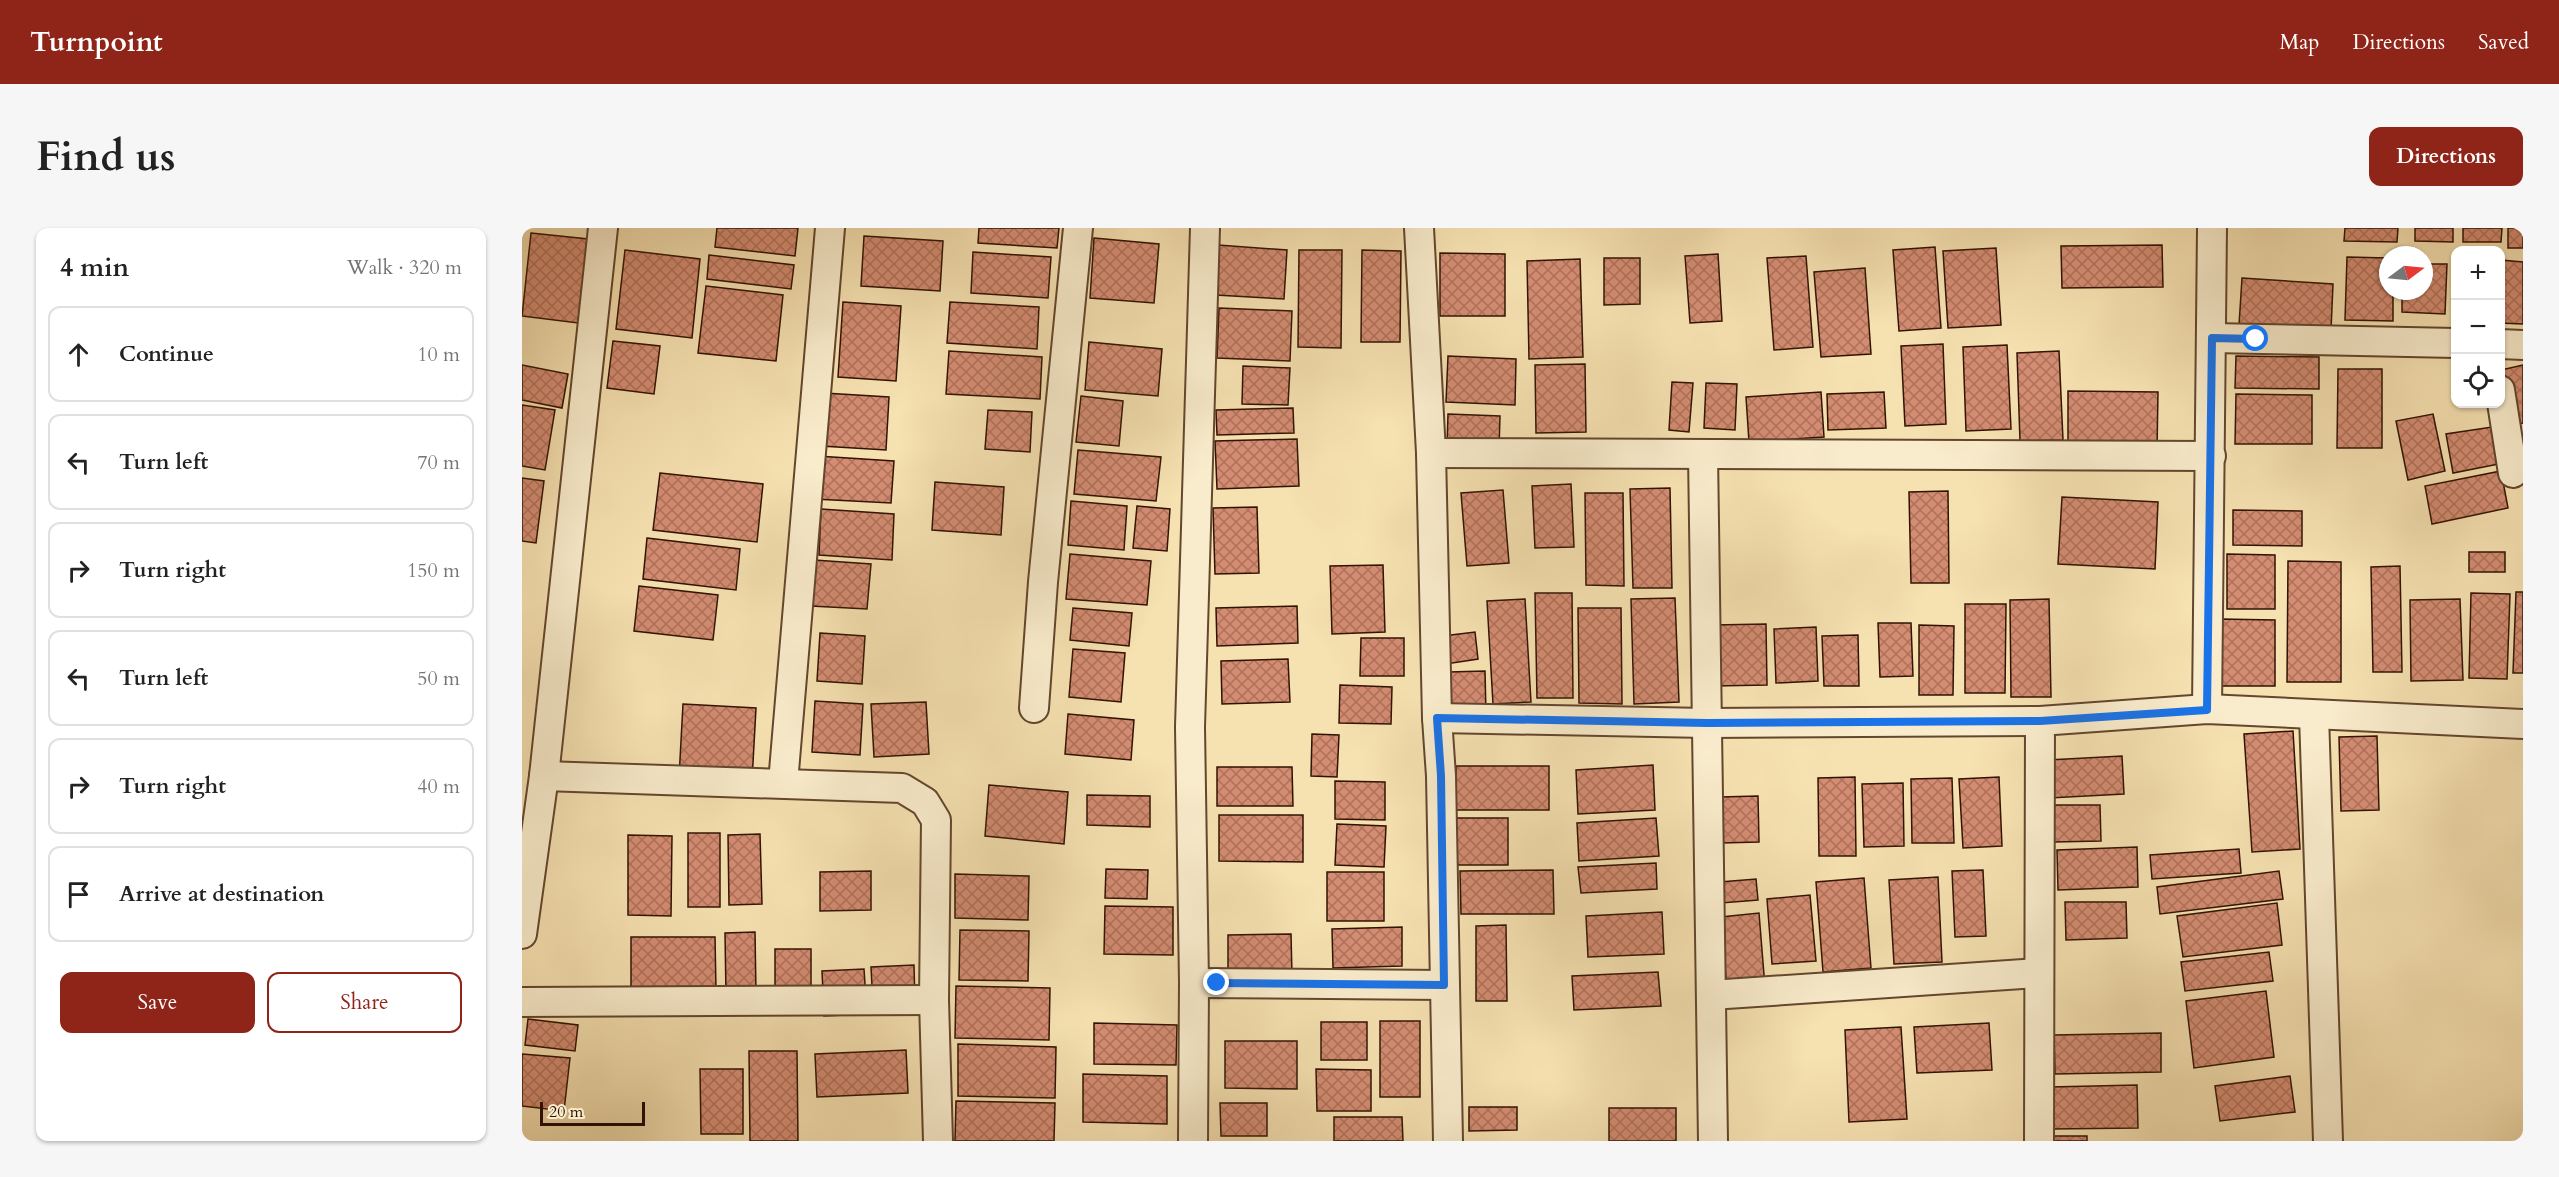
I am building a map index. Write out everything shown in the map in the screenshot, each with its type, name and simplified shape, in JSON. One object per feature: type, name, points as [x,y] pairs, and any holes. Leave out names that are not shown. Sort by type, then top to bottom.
[{"type":"street","points":[[522,934],[544,776],[603,228]]},
{"type":"street","points":[[783,783],[830,228]]},
{"type":"street","points":[[1034,708],[1044,570],[1078,228]]},
{"type":"street","points":[[1194,1141],[1190,727],[1205,228]]},
{"type":"street","points":[[1419,228],[1431,453],[1437,718],[1441,776],[1448,1141]]},
{"type":"street","points":[[2207,710],[2212,228]]},
{"type":"street","points":[[2212,338],[2451,344]]},
{"type":"street","points":[[2505,345],[2523,345]]},
{"type":"street","points":[[2503,408],[2513,472]]},
{"type":"street","points":[[1431,453],[2211,456]]},
{"type":"street","points":[[1703,454],[1713,1141]]},
{"type":"street","points":[[1437,718],[1707,723],[2040,721],[2207,710],[2523,724]]},
{"type":"street","points":[[2314,715],[2328,1141]]},
{"type":"street","points":[[2039,1141],[2040,721]]},
{"type":"street","points":[[544,776],[902,788],[925,802],[936,820],[934,1000],[938,1141]]},
{"type":"street","points":[[1711,995],[2039,973]]},
{"type":"street","points":[[1194,983],[1444,985]]},
{"type":"street","points":[[522,1002],[934,1000]]},
{"type":"building","points":[[717,228],[798,228],[795,256],[715,247]]},
{"type":"building","points":[[979,228],[1059,228],[1057,248],[978,243]]},
{"type":"building","points":[[2345,228],[2398,228],[2397,242],[2344,241]]},
{"type":"building","points":[[2415,228],[2453,228],[2453,242],[2415,241]]},
{"type":"building","points":[[2463,228],[2502,228],[2501,242],[2463,242]]},
{"type":"building","points":[[2508,228],[2523,228],[2523,248],[2508,248]]},
{"type":"building","points":[[531,233],[588,239],[578,323],[522,316]]},
{"type":"building","points":[[864,236],[943,241],[940,291],[861,286]]},
{"type":"building","points":[[1094,238],[1159,244],[1154,303],[1090,298]]},
{"type":"building","points":[[1218,245],[1287,250],[1284,299],[1216,295]]},
{"type":"building","points":[[2162,245],[2163,287],[2062,288],[2061,246]]},
{"type":"building","points":[[1935,247],[1941,328],[1899,331],[1893,250]]},
{"type":"building","points":[[1996,248],[2001,325],[1948,328],[1943,251]]},
{"type":"building","points":[[625,250],[700,259],[692,338],[616,329]]},
{"type":"building","points":[[1299,250],[1342,250],[1341,348],[1298,347]]},
{"type":"building","points":[[1362,250],[1401,251],[1400,342],[1361,342]]},
{"type":"building","points":[[973,252],[1051,257],[1048,298],[971,293]]},
{"type":"building","points":[[1440,253],[1505,254],[1505,316],[1440,316]]},
{"type":"building","points":[[1718,254],[1722,321],[1690,323],[1685,256]]},
{"type":"building","points":[[709,255],[794,265],[791,289],[707,279]]},
{"type":"building","points":[[1806,256],[1813,347],[1774,350],[1767,258]]},
{"type":"building","points":[[2347,257],[2379,258],[2379,300],[2393,300],[2393,321],[2345,320]]},
{"type":"building","points":[[1604,258],[1640,258],[1640,304],[1604,305]]},
{"type":"building","points":[[1580,259],[1583,357],[1529,359],[1527,261]]},
{"type":"building","points":[[2505,260],[2523,262],[2523,324],[2505,323]]},
{"type":"building","points":[[2433,264],[2447,264],[2445,314],[2402,312],[2402,300],[2433,300]]},
{"type":"building","points":[[1865,268],[1871,354],[1821,357],[1814,272]]},
{"type":"building","points":[[2242,278],[2333,284],[2331,330],[2239,325]]},
{"type":"building","points":[[706,286],[783,295],[776,361],[698,353]]},
{"type":"building","points":[[843,302],[901,306],[896,381],[838,377]]},
{"type":"building","points":[[950,302],[1039,307],[1037,349],[947,343]]},
{"type":"building","points":[[1219,308],[1292,311],[1290,361],[1217,358]]},
{"type":"building","points":[[613,341],[660,346],[654,394],[607,388]]},
{"type":"building","points":[[1089,342],[1162,349],[1158,396],[1085,390]]},
{"type":"building","points":[[1943,344],[1946,424],[1905,426],[1901,346]]},
{"type":"building","points":[[2007,345],[2011,429],[1966,431],[1963,347]]},
{"type":"building","points":[[949,351],[1042,357],[1040,399],[946,394]]},
{"type":"building","points":[[2059,351],[2063,440],[2020,441],[2017,353]]},
{"type":"building","points":[[1448,356],[1516,359],[1515,405],[1446,402]]},
{"type":"building","points":[[2236,356],[2319,357],[2319,389],[2235,388]]},
{"type":"building","points":[[1585,364],[1586,432],[1536,433],[1535,365]]},
{"type":"building","points":[[522,365],[568,374],[562,408],[522,400]]},
{"type":"building","points":[[2523,365],[2523,423],[2514,425],[2505,387],[2505,369]]},
{"type":"building","points":[[1243,366],[1290,368],[1288,405],[1242,404]]},
{"type":"building","points":[[2338,369],[2382,369],[2382,448],[2337,448]]},
{"type":"building","points":[[1672,382],[1693,383],[1689,432],[1669,430]]},
{"type":"building","points":[[1706,383],[1737,384],[1735,430],[1704,428]]},
{"type":"building","points":[[2068,391],[2158,392],[2157,451],[2068,451]]},
{"type":"building","points":[[1821,392],[1824,437],[1749,442],[1746,397]]},
{"type":"building","points":[[1884,392],[1886,428],[1828,430],[1827,394]]},
{"type":"building","points":[[824,393],[889,397],[886,450],[821,446]]},
{"type":"building","points":[[2236,394],[2312,395],[2312,444],[2235,444]]},
{"type":"building","points":[[1081,396],[1123,401],[1119,446],[1076,442]]},
{"type":"building","points":[[522,405],[555,410],[545,470],[522,466]]},
{"type":"building","points":[[1293,408],[1294,433],[1217,435],[1216,410]]},
{"type":"building","points":[[988,410],[1032,412],[1030,452],[985,449]]},
{"type":"building","points":[[1448,414],[1500,416],[1499,448],[1447,447]]},
{"type":"building","points":[[2433,414],[2445,471],[2408,480],[2396,421]]},
{"type":"building","points":[[2492,427],[2499,464],[2453,473],[2446,434]]},
{"type":"building","points":[[1297,439],[1299,486],[1217,489],[1215,441]]},
{"type":"building","points":[[1078,450],[1161,457],[1156,501],[1074,494]]},
{"type":"building","points":[[817,456],[894,461],[891,503],[814,499]]},
{"type":"building","points":[[2501,471],[2508,508],[2432,524],[2425,486]]},
{"type":"building","points":[[660,473],[763,484],[757,542],[653,530]]},
{"type":"building","points":[[522,478],[544,481],[536,543],[522,541]]},
{"type":"building","points":[[935,482],[1004,487],[1001,535],[932,530]]},
{"type":"building","points":[[1571,484],[1574,547],[1535,548],[1532,486]]},
{"type":"building","points":[[1670,488],[1672,588],[1633,588],[1630,489]]},
{"type":"building","points":[[1503,490],[1509,563],[1467,566],[1461,493]]},
{"type":"building","points":[[1948,491],[1949,583],[1911,583],[1909,492]]},
{"type":"building","points":[[1585,493],[1623,493],[1624,586],[1586,585]]},
{"type":"building","points":[[2062,497],[2158,502],[2155,569],[2058,564]]},
{"type":"building","points":[[1071,501],[1127,506],[1124,550],[1068,545]]},
{"type":"building","points":[[1137,506],[1170,509],[1167,551],[1133,548]]},
{"type":"building","points":[[1257,507],[1259,573],[1215,574],[1213,508]]},
{"type":"building","points":[[821,509],[894,514],[892,560],[819,555]]},
{"type":"building","points":[[2233,510],[2302,511],[2302,546],[2233,545]]},
{"type":"building","points":[[647,538],[740,549],[736,590],[643,579]]},
{"type":"building","points":[[2469,552],[2505,552],[2505,572],[2469,572]]},
{"type":"building","points":[[1070,554],[1151,561],[1147,605],[1066,599]]},
{"type":"building","points":[[2227,554],[2275,555],[2275,609],[2227,609]]},
{"type":"building","points":[[814,560],[871,564],[867,609],[811,606]]},
{"type":"building","points":[[2288,561],[2341,562],[2341,682],[2287,682]]},
{"type":"building","points":[[1383,565],[1385,632],[1332,634],[1330,566]]},
{"type":"building","points":[[2400,566],[2402,672],[2373,672],[2371,567]]},
{"type":"building","points":[[639,586],[718,595],[713,640],[634,631]]},
{"type":"building","points":[[2516,592],[2523,592],[2523,673],[2513,673]]},
{"type":"building","points":[[1535,593],[1572,593],[1573,698],[1537,698]]},
{"type":"building","points":[[2471,593],[2510,594],[2507,679],[2469,678]]},
{"type":"building","points":[[1675,598],[1679,702],[1634,704],[1631,599]]},
{"type":"building","points":[[1525,599],[1531,702],[1493,704],[1487,601]]},
{"type":"building","points":[[2049,599],[2051,697],[2011,697],[2010,600]]},
{"type":"building","points":[[2460,599],[2463,680],[2411,681],[2410,600]]},
{"type":"building","points":[[1965,604],[2006,604],[2005,693],[1965,693]]},
{"type":"building","points":[[1297,606],[1298,643],[1217,646],[1216,608]]},
{"type":"building","points":[[1073,608],[1132,613],[1129,646],[1070,640]]},
{"type":"building","points":[[1578,608],[1621,608],[1622,704],[1579,703]]},
{"type":"building","points":[[2220,619],[2275,620],[2275,686],[2220,686]]},
{"type":"building","points":[[1878,623],[1911,623],[1913,676],[1880,677]]},
{"type":"building","points":[[1766,624],[1767,685],[1714,686],[1713,625]]},
{"type":"building","points":[[1919,625],[1954,626],[1953,695],[1919,695]]},
{"type":"building","points":[[1816,627],[1818,681],[1776,683],[1774,629]]},
{"type":"building","points":[[1475,632],[1478,659],[1446,664],[1443,636]]},
{"type":"building","points":[[820,633],[865,636],[862,684],[817,681]]},
{"type":"building","points":[[1858,635],[1859,686],[1824,686],[1822,636]]},
{"type":"building","points":[[1361,638],[1404,638],[1404,676],[1360,676]]},
{"type":"building","points":[[1073,649],[1125,653],[1121,702],[1069,697]]},
{"type":"building","points":[[1288,659],[1290,702],[1222,704],[1221,661]]},
{"type":"building","points":[[1485,671],[1486,714],[1451,716],[1449,672]]},
{"type":"building","points":[[1340,685],[1392,687],[1391,724],[1339,723]]},
{"type":"building","points":[[815,701],[863,704],[860,755],[812,752]]},
{"type":"building","points":[[926,702],[929,754],[874,757],[871,704]]},
{"type":"building","points":[[683,704],[756,708],[752,781],[679,778]]},
{"type":"building","points":[[1068,714],[1134,720],[1131,760],[1065,754]]},
{"type":"building","points":[[2293,731],[2300,849],[2252,852],[2244,734]]},
{"type":"building","points":[[1312,734],[1339,735],[1337,777],[1311,776]]},
{"type":"building","points":[[2377,736],[2379,810],[2341,811],[2339,737]]},
{"type":"building","points":[[2122,756],[2124,794],[2049,798],[2048,760]]},
{"type":"building","points":[[1653,765],[1655,810],[1578,814],[1576,770]]},
{"type":"building","points":[[1456,766],[1549,766],[1549,810],[1456,810]]},
{"type":"building","points":[[1217,767],[1292,767],[1293,806],[1217,806]]},
{"type":"building","points":[[1855,777],[1856,856],[1819,856],[1818,778]]},
{"type":"building","points":[[1999,777],[2002,846],[1963,848],[1959,779]]},
{"type":"building","points":[[1952,778],[1954,843],[1912,843],[1911,779]]},
{"type":"building","points":[[1335,781],[1385,782],[1385,820],[1335,819]]},
{"type":"building","points":[[1903,783],[1904,846],[1864,847],[1862,784]]},
{"type":"building","points":[[989,785],[1068,792],[1064,844],[985,836]]},
{"type":"building","points":[[1087,795],[1150,796],[1150,827],[1087,825]]},
{"type":"building","points":[[1758,796],[1759,842],[1721,843],[1720,797]]},
{"type":"building","points":[[2053,805],[2100,805],[2101,841],[2054,842]]},
{"type":"building","points":[[1219,815],[1303,815],[1303,862],[1219,861]]},
{"type":"building","points":[[1453,818],[1508,818],[1508,865],[1453,865]]},
{"type":"building","points":[[1656,818],[1659,856],[1579,861],[1577,823]]},
{"type":"building","points":[[1337,824],[1386,826],[1384,867],[1335,865]]},
{"type":"building","points":[[688,833],[720,833],[720,907],[688,907]]},
{"type":"building","points":[[760,834],[762,904],[729,905],[728,835]]},
{"type":"building","points":[[628,835],[672,836],[671,916],[628,915]]},
{"type":"building","points":[[2137,847],[2138,887],[2058,890],[2057,850]]},
{"type":"building","points":[[2239,849],[2241,873],[2152,879],[2150,855]]},
{"type":"building","points":[[1656,863],[1657,889],[1581,893],[1578,867]]},
{"type":"building","points":[[1106,869],[1148,870],[1147,899],[1105,898]]},
{"type":"building","points":[[1553,870],[1554,914],[1461,914],[1460,871]]},
{"type":"building","points":[[1983,870],[1986,936],[1955,937],[1952,871]]},
{"type":"building","points":[[871,871],[871,910],[820,911],[820,872]]},
{"type":"building","points":[[2279,871],[2283,899],[2160,914],[2157,887]]},
{"type":"building","points":[[1327,872],[1384,872],[1384,921],[1327,921]]},
{"type":"building","points":[[955,874],[1029,876],[1028,920],[955,918]]},
{"type":"building","points":[[1938,877],[1942,962],[1894,964],[1889,880]]},
{"type":"building","points":[[1864,878],[1871,968],[1823,972],[1816,882]]},
{"type":"building","points":[[1756,879],[1758,900],[1721,903],[1720,882]]},
{"type":"building","points":[[1810,895],[1816,961],[1772,964],[1767,899]]},
{"type":"building","points":[[2065,902],[2126,902],[2127,938],[2066,940]]},
{"type":"building","points":[[2277,903],[2282,945],[2183,957],[2177,916]]},
{"type":"building","points":[[1105,906],[1173,907],[1173,955],[1104,954]]},
{"type":"building","points":[[1662,912],[1664,954],[1588,957],[1586,916]]},
{"type":"building","points":[[1759,913],[1765,987],[1727,990],[1721,917]]},
{"type":"building","points":[[1506,925],[1507,1001],[1476,1001],[1476,926]]},
{"type":"building","points":[[1402,927],[1402,966],[1333,968],[1332,929]]},
{"type":"building","points":[[960,930],[1029,931],[1028,981],[959,980]]},
{"type":"building","points":[[755,932],[756,994],[726,995],[725,933]]},
{"type":"building","points":[[1291,934],[1292,976],[1228,977],[1228,935]]},
{"type":"building","points":[[631,937],[715,937],[716,990],[631,990]]},
{"type":"building","points":[[775,949],[811,949],[811,998],[775,998]]},
{"type":"building","points":[[2269,952],[2273,981],[2185,991],[2181,962]]},
{"type":"building","points":[[914,965],[915,1004],[873,1006],[871,967]]},
{"type":"building","points":[[864,969],[867,1014],[824,1016],[822,971]]},
{"type":"building","points":[[1658,972],[1661,1006],[1574,1010],[1572,976]]},
{"type":"building","points":[[956,986],[1050,988],[1049,1040],[955,1038]]},
{"type":"building","points":[[2266,991],[2274,1057],[2194,1068],[2186,1001]]},
{"type":"building","points":[[528,1019],[578,1025],[575,1051],[525,1045]]},
{"type":"building","points":[[1380,1021],[1420,1021],[1420,1097],[1380,1097]]},
{"type":"building","points":[[1321,1022],[1367,1022],[1367,1060],[1321,1060]]},
{"type":"building","points":[[1094,1023],[1177,1025],[1176,1065],[1094,1064]]},
{"type":"building","points":[[1989,1023],[1992,1070],[1917,1073],[1914,1027]]},
{"type":"building","points":[[1901,1027],[1907,1119],[1849,1122],[1845,1030]]},
{"type":"building","points":[[2161,1033],[2161,1072],[2055,1074],[2054,1035]]},
{"type":"building","points":[[1225,1041],[1297,1041],[1297,1089],[1225,1088]]},
{"type":"building","points":[[958,1044],[1056,1047],[1055,1098],[958,1096]]},
{"type":"building","points":[[906,1050],[908,1093],[817,1097],[815,1054]]},
{"type":"building","points":[[749,1051],[797,1051],[798,1141],[750,1141]]},
{"type":"building","points":[[522,1054],[570,1058],[564,1111],[522,1106]]},
{"type":"building","points":[[700,1069],[743,1069],[743,1134],[701,1134]]},
{"type":"building","points":[[1316,1069],[1371,1070],[1371,1111],[1317,1111]]},
{"type":"building","points":[[1083,1074],[1167,1076],[1167,1124],[1083,1122]]},
{"type":"building","points":[[2290,1076],[2295,1112],[2220,1121],[2215,1086]]},
{"type":"building","points":[[2137,1085],[2138,1128],[2051,1129],[2050,1087]]},
{"type":"building","points":[[956,1101],[1055,1103],[1054,1141],[955,1141]]},
{"type":"building","points":[[1220,1103],[1267,1103],[1267,1136],[1221,1136]]},
{"type":"building","points":[[1469,1107],[1517,1107],[1517,1130],[1469,1131]]},
{"type":"building","points":[[1609,1108],[1676,1108],[1676,1141],[1609,1141]]},
{"type":"building","points":[[1334,1117],[1402,1117],[1403,1141],[1334,1141]]},
{"type":"building","points":[[2045,1136],[2087,1136],[2087,1141],[2045,1141]]},
{"type":"route","points":[[1217,983],[1444,985],[1441,776],[1437,718],[1707,723],[2040,721],[2207,710],[2212,338],[2256,339]]}]
